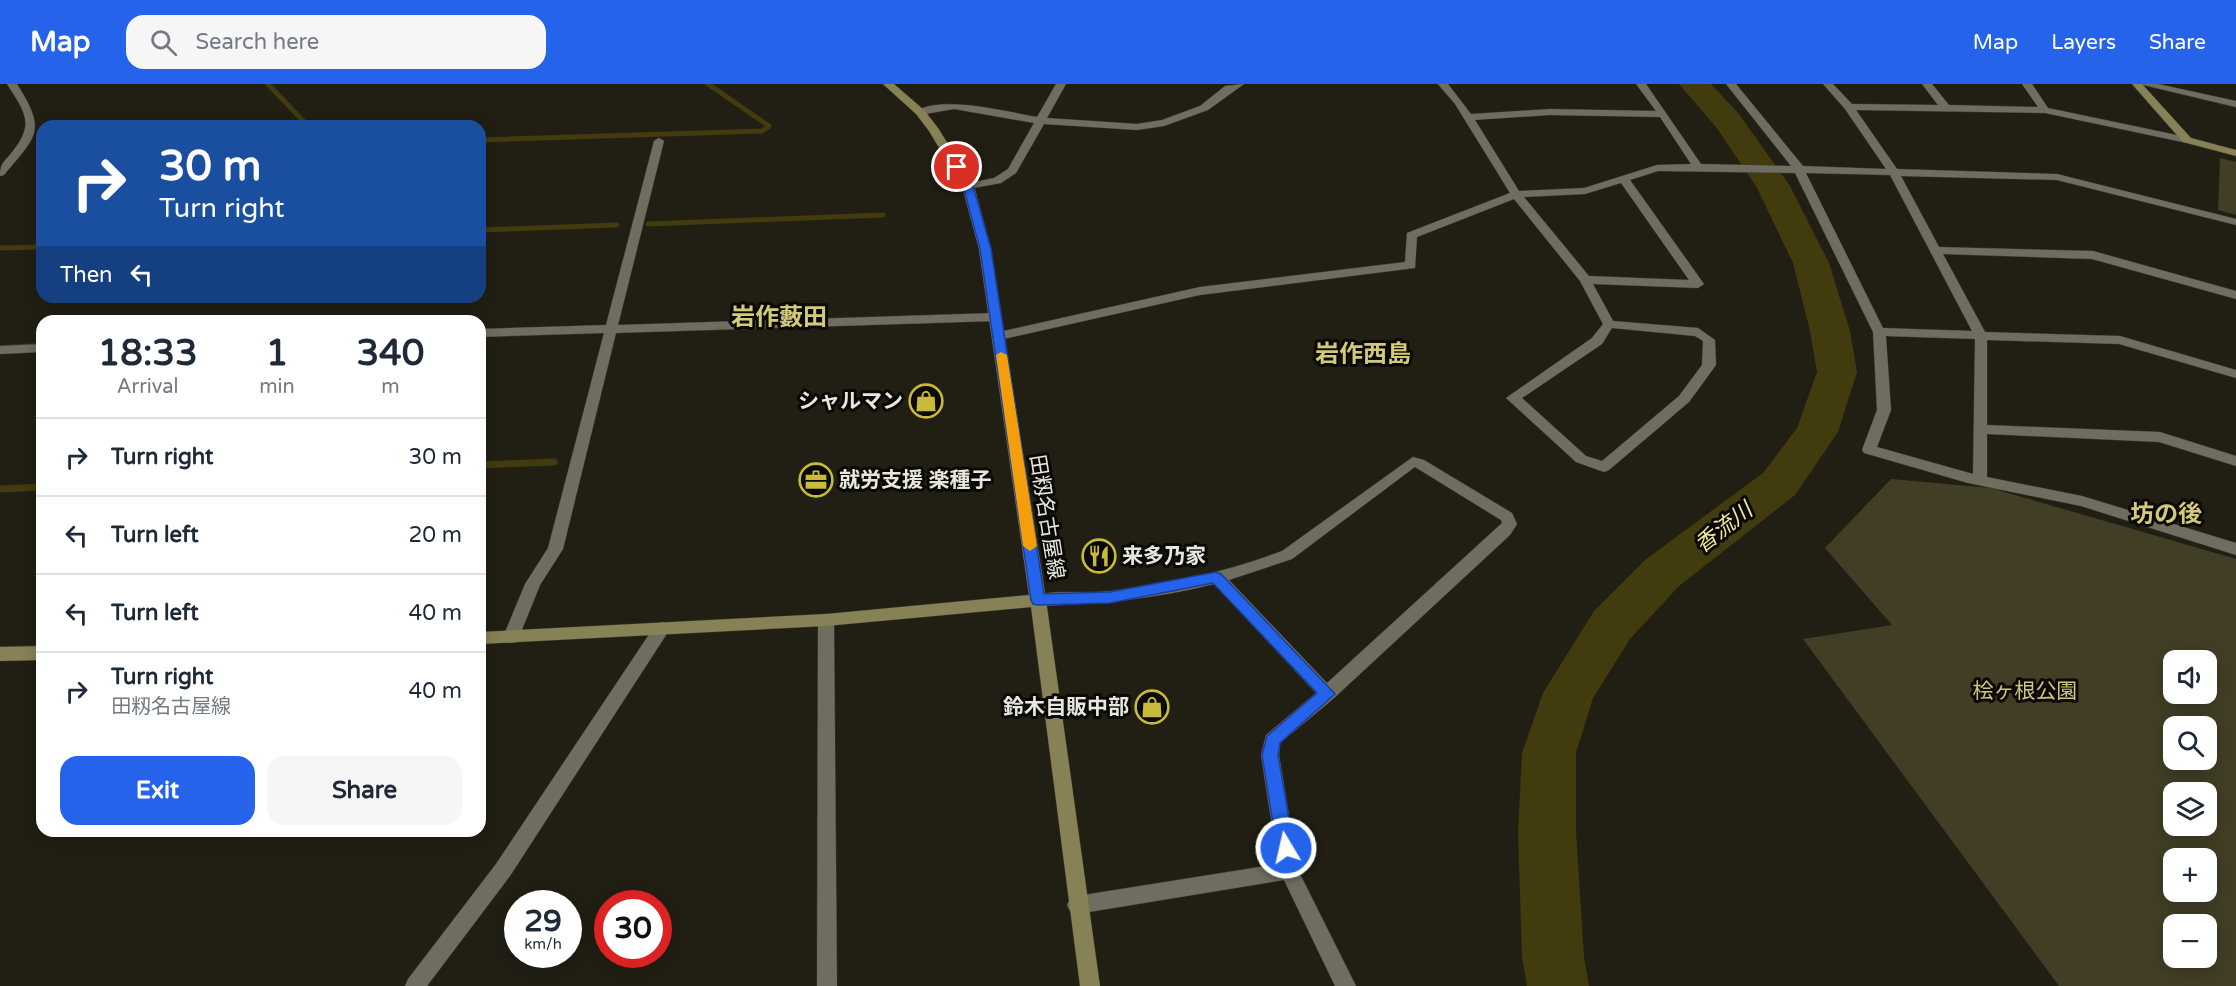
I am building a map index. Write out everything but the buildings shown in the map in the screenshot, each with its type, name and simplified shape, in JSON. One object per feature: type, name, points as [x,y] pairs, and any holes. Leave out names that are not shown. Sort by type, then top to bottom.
[{"type":"main road","name":"田籾名古屋線","points":[[888,84],[920,112],[934,130],[968,186],[985,249],[1038,600],[1077,905],[1090,986]]},
{"type":"main road","points":[[2137,84],[2187,140],[2236,153]]},
{"type":"main road","points":[[486,638],[826,621],[1038,600]]},
{"type":"main road","points":[[0,654],[36,653]]},
{"type":"street","points":[[0,173],[23,148],[33,130],[31,113],[12,84]]},
{"type":"street","points":[[968,186],[996,181],[1009,175],[1042,121],[1061,84]]},
{"type":"street","points":[[920,112],[954,106],[1042,121],[1137,127],[1164,123],[1204,108],[1239,84]]},
{"type":"street","points":[[1443,84],[1460,102],[1516,194],[1585,280],[1609,324]]},
{"type":"street","points":[[1641,84],[1664,114],[1698,167]]},
{"type":"street","points":[[1731,84],[1793,169],[1879,332],[1884,410],[1869,450],[1980,479],[2082,501],[2236,549]]},
{"type":"street","points":[[1828,84],[1849,106],[1894,173],[1981,336],[1980,479]]},
{"type":"street","points":[[1927,84],[1945,107]]},
{"type":"street","points":[[2027,84],[2045,110]]},
{"type":"street","points":[[2144,84],[2236,104]]},
{"type":"street","points":[[1849,106],[2045,110],[2187,140]]},
{"type":"street","points":[[1469,117],[1550,112],[1664,114]]},
{"type":"street","points":[[511,637],[533,584],[555,549],[612,331],[658,141]]},
{"type":"street","points":[[999,336],[1200,291],[1410,265],[1411,235],[1516,194],[1585,191],[1657,168],[1713,167],[2057,177],[2236,222]]},
{"type":"street","points":[[1585,280],[1698,284],[1623,178]]},
{"type":"street","points":[[1935,250],[2093,255],[2236,294]]},
{"type":"street","points":[[486,333],[612,331],[995,317]]},
{"type":"street","points":[[1609,324],[1698,332],[1709,340],[1709,365],[1684,399],[1604,467],[1581,459],[1512,398],[1597,341],[1609,324]]},
{"type":"street","points":[[1879,332],[2120,340],[2236,374]]},
{"type":"street","points":[[0,350],[36,348]]},
{"type":"street","points":[[1981,429],[2160,437],[2236,461]]},
{"type":"street","points":[[1038,600],[1110,597],[1216,577],[1263,564],[1287,555],[1413,462],[1419,463],[1507,517],[1510,524],[1505,531],[1327,694],[1272,740],[1270,755],[1289,871],[1346,986]]},
{"type":"street","points":[[1216,577],[1327,694]]},
{"type":"street","points":[[826,621],[827,986]]},
{"type":"street","points":[[415,986],[503,870],[662,628]]},
{"type":"street","points":[[1077,905],[1289,871]]},
{"type":"green space","points":[[2220,158],[2236,162],[2236,215],[2218,210]]},
{"type":"green space","name":"桧ヶ根公園","points":[[1891,479],[1991,488],[2236,559],[2236,986],[2059,986],[1803,639],[1892,625],[1825,548]]},
{"type":"waterway","points":[[268,84],[302,120]]},
{"type":"waterway","points":[[486,140],[762,131],[769,126],[708,84]]},
{"type":"waterway","name":"香流川","points":[[1558,986],[1553,957],[1547,832],[1549,753],[1569,693],[1612,625],[1662,573],[1779,484],[1817,432],[1837,372],[1830,331],[1811,263],[1773,186],[1728,121],[1694,84]]},
{"type":"waterway","points":[[648,224],[883,215]]},
{"type":"waterway","points":[[486,230],[617,225]]},
{"type":"waterway","points":[[0,248],[36,247]]},
{"type":"waterway","points":[[486,465],[554,462]]},
{"type":"waterway","points":[[0,489],[36,487]]},
{"type":"slow traffic","points":[[1001,355],[1030,546]]},
{"type":"place","name":"シャルマン","points":[[926,401]]},
{"type":"place","name":"就労支援 楽種子","points":[[816,480]]},
{"type":"place","name":"来多乃家","points":[[1099,556]]},
{"type":"place","name":"鈴木自販中部","points":[[1152,707]]},
{"type":"district","name":"岩作藪田","points":[[779,317]]},
{"type":"district","name":"岩作西島","points":[[1363,354]]},
{"type":"district","name":"坊の後","points":[[2166,514]]},
{"type":"route","points":[[957,167],[968,186],[985,249],[1038,600],[1110,597],[1216,577],[1327,694],[1272,740],[1270,755],[1286,848]]}]
